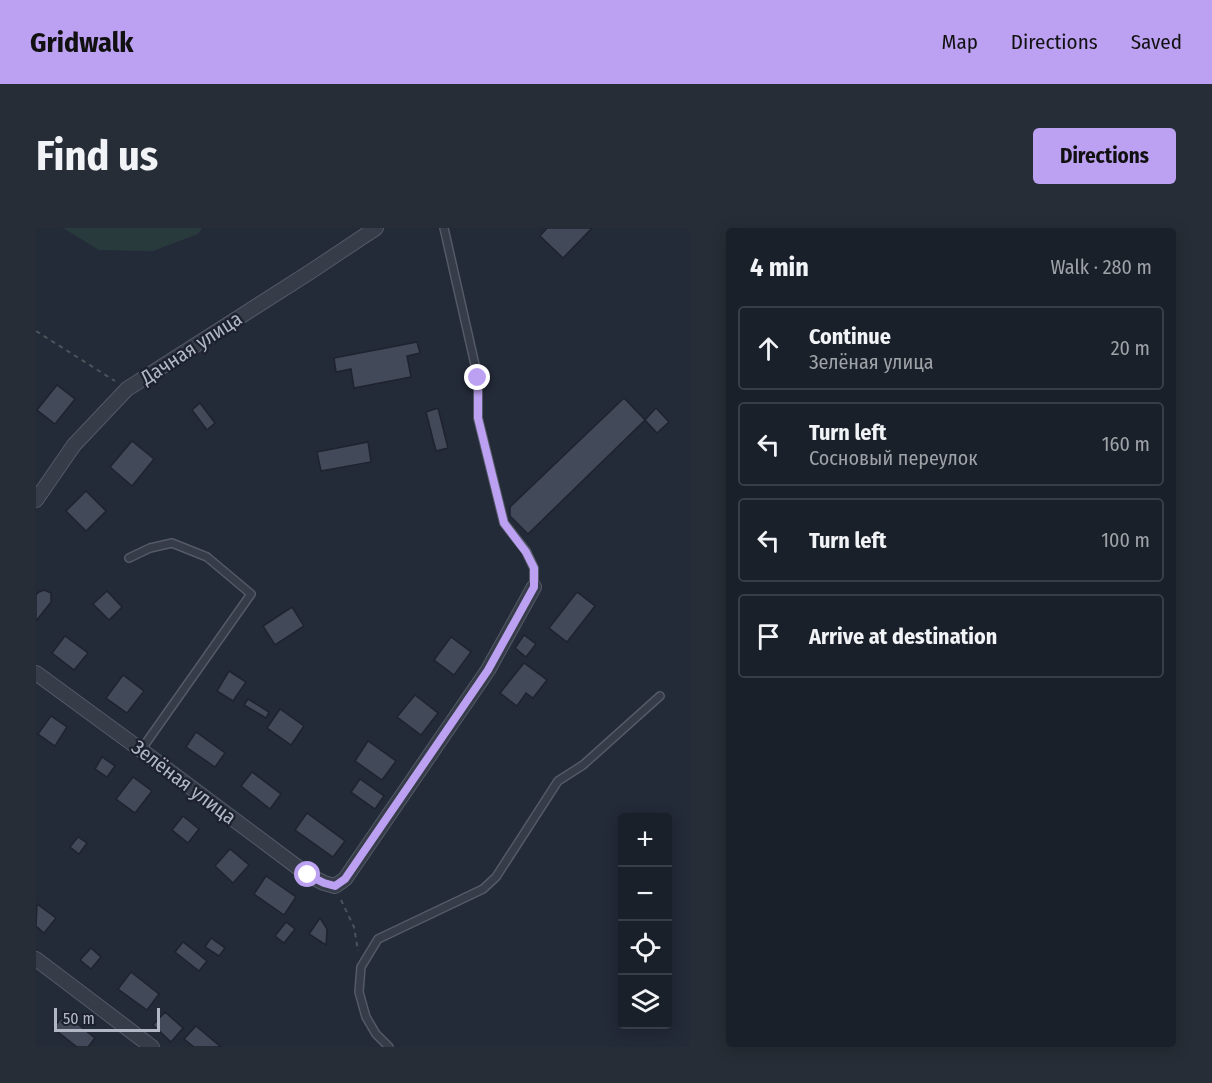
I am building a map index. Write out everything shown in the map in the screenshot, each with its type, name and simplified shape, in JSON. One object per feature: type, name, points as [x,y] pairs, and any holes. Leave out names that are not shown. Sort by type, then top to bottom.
[{"type":"street","name":"Дачная улица","points":[[36,500],[74,445],[127,389],[376,228]]},
{"type":"street","points":[[335,886],[345,879],[488,670],[534,587]]},
{"type":"street","name":"Зелёная улица","points":[[36,673],[308,875],[335,886]]},
{"type":"street","points":[[36,959],[152,1047]]},
{"type":"lane","points":[[444,228],[478,378],[478,418],[504,523],[526,552],[534,568],[534,587]]},
{"type":"lane","points":[[129,558],[150,548],[172,543],[207,557],[251,594],[141,750]]},
{"type":"lane","points":[[389,1047],[376,1034],[366,1017],[359,992],[361,967],[378,939],[483,888],[496,878],[558,781],[584,765],[660,696]]},
{"type":"path","points":[[36,331],[127,389]]},
{"type":"path","points":[[335,886],[354,927],[361,967]]},
{"type":"shaded area","points":[[63,228],[202,228],[198,234],[153,251],[99,250]]},
{"type":"building","points":[[547,228],[592,228],[563,258],[540,236]]},
{"type":"building","points":[[417,342],[420,353],[407,356],[411,377],[354,388],[351,369],[336,372],[334,358]]},
{"type":"building","points":[[57,385],[75,399],[55,424],[37,410]]},
{"type":"building","points":[[624,398],[645,420],[528,534],[510,516],[510,507]]},
{"type":"building","points":[[200,403],[215,423],[207,430],[192,410]]},
{"type":"building","points":[[438,408],[448,448],[436,451],[426,412]]},
{"type":"building","points":[[656,408],[669,422],[657,433],[645,420]]},
{"type":"building","points":[[132,441],[154,459],[132,486],[110,467]]},
{"type":"building","points":[[368,442],[371,462],[321,471],[317,452]]},
{"type":"building","points":[[86,491],[106,511],[86,531],[66,511]]},
{"type":"building","points":[[44,590],[51,593],[51,602],[36,621],[36,595]]},
{"type":"building","points":[[107,591],[122,607],[109,620],[93,604]]},
{"type":"building","points":[[577,592],[595,606],[567,642],[549,628]]},
{"type":"building","points":[[292,607],[304,626],[275,645],[263,626]]},
{"type":"building","points":[[524,635],[536,644],[526,657],[515,648]]},
{"type":"building","points":[[65,636],[88,653],[74,670],[52,653]]},
{"type":"building","points":[[451,637],[471,652],[454,675],[434,660]]},
{"type":"building","points":[[524,663],[547,680],[533,698],[526,693],[517,706],[500,693]]},
{"type":"building","points":[[229,671],[246,682],[233,701],[217,691]]},
{"type":"building","points":[[123,675],[144,691],[127,713],[106,698]]},
{"type":"building","points":[[415,695],[438,713],[421,735],[397,717]]},
{"type":"building","points":[[248,699],[269,712],[266,718],[244,705]]},
{"type":"building","points":[[280,709],[304,726],[291,745],[267,728]]},
{"type":"building","points":[[51,716],[67,727],[55,746],[38,734]]},
{"type":"building","points":[[196,732],[225,753],[215,767],[186,747]]},
{"type":"building","points":[[368,741],[396,761],[382,780],[355,761]]},
{"type":"building","points":[[102,757],[115,766],[107,777],[95,769]]},
{"type":"building","points":[[252,772],[281,794],[270,809],[241,786]]},
{"type":"building","points":[[133,777],[152,791],[135,813],[116,799]]},
{"type":"building","points":[[360,779],[384,796],[375,809],[351,792]]},
{"type":"building","points":[[307,813],[345,841],[333,857],[295,830]]},
{"type":"building","points":[[183,816],[199,829],[188,843],[172,830]]},
{"type":"building","points":[[78,837],[87,843],[79,854],[70,847]]},
{"type":"building","points":[[230,849],[249,865],[233,883],[215,866]]},
{"type":"building","points":[[266,876],[296,897],[284,915],[254,894]]},
{"type":"building","points":[[37,904],[56,918],[44,933],[36,926]]},
{"type":"building","points":[[320,918],[327,929],[326,945],[309,934]]},
{"type":"building","points":[[286,922],[295,929],[284,943],[275,936]]},
{"type":"building","points":[[211,938],[225,948],[219,956],[205,947]]},
{"type":"building","points":[[183,942],[207,961],[199,971],[175,952]]},
{"type":"building","points":[[91,948],[101,957],[91,969],[80,960]]},
{"type":"building","points":[[131,972],[159,994],[147,1010],[118,989]]},
{"type":"building","points":[[165,1012],[183,1028],[171,1042],[153,1025]]},
{"type":"building","points":[[65,1014],[95,1038],[88,1047],[77,1047],[53,1028]]},
{"type":"building","points":[[196,1026],[221,1047],[194,1047],[184,1039]]},
{"type":"route","points":[[308,875],[335,886],[345,879],[488,670],[534,587],[534,568],[526,552],[504,523],[478,418],[478,378]]}]
